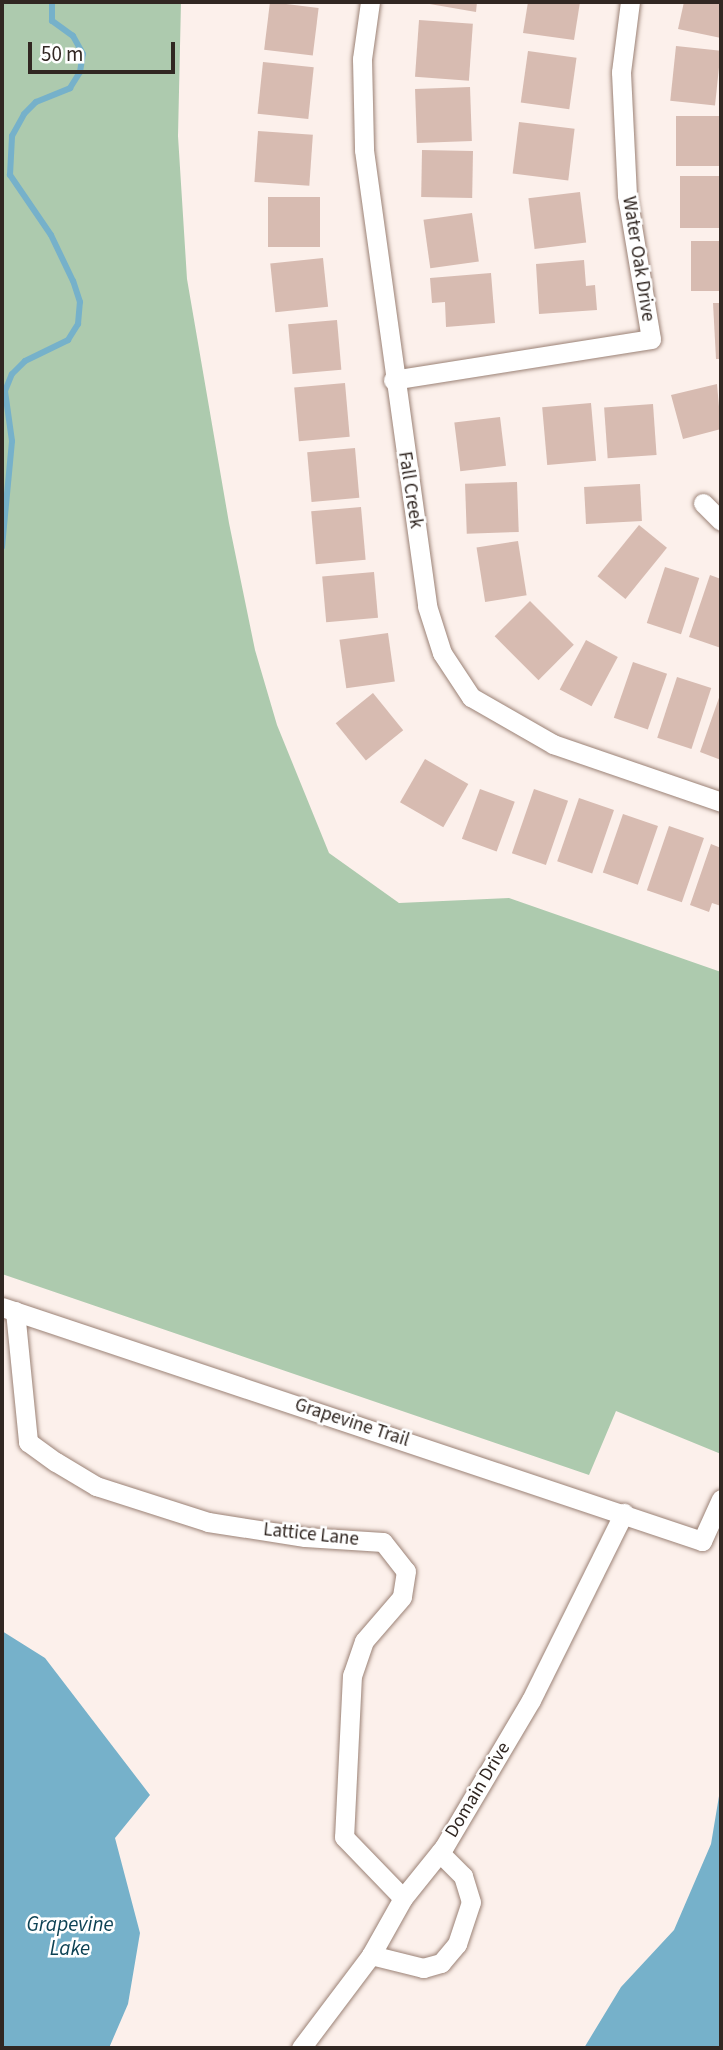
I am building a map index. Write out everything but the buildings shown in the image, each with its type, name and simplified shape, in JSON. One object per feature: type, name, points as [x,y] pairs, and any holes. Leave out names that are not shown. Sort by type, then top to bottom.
[{"type":"street","name":"Fall Creek","points":[[370,2],[362,59],[364,150],[393,380],[427,606],[442,653],[471,697],[553,744],[721,802]]},
{"type":"street","name":"Water Oak Drive","points":[[393,380],[651,339],[626,195],[621,72],[630,2]]},
{"type":"street","points":[[703,503],[721,522]]},
{"type":"street","name":"Grapevine Trail","points":[[8,1309],[702,1541],[721,1499]]},
{"type":"street","name":"Lattice Lane","points":[[8,1309],[28,1442],[56,1462],[96,1486],[208,1522],[305,1537],[383,1542],[406,1571],[402,1597],[364,1642],[352,1675],[344,1825],[344,1837],[403,1898]]},
{"type":"street","name":"Domain Drive","points":[[301,2048],[371,1955],[403,1898],[440,1853],[531,1700],[624,1513]]},
{"type":"street","points":[[371,1955],[424,1968],[441,1963],[457,1944],[471,1902],[463,1876],[440,1853]]},
{"type":"green space","points":[[2,2],[181,2],[178,136],[187,279],[229,523],[255,650],[277,725],[329,853],[399,903],[509,898],[721,972],[721,1454],[616,1411],[589,1475],[2,1274]]},
{"type":"water","name":"Grapevine Lake","points":[[2,1631],[45,1658],[150,1795],[115,1838],[140,1933],[128,2004],[109,2048],[2,2048]]},
{"type":"water","points":[[721,1784],[721,2048],[584,2048],[621,1987],[674,1930],[711,1844]]},
{"type":"waterway","points":[[2,547],[12,441],[5,391],[12,374],[25,361],[68,340],[78,324],[80,302],[73,281],[51,235],[10,175],[12,136],[24,114],[36,102],[70,88],[80,72],[83,54],[73,36],[52,21],[52,2]]}]
